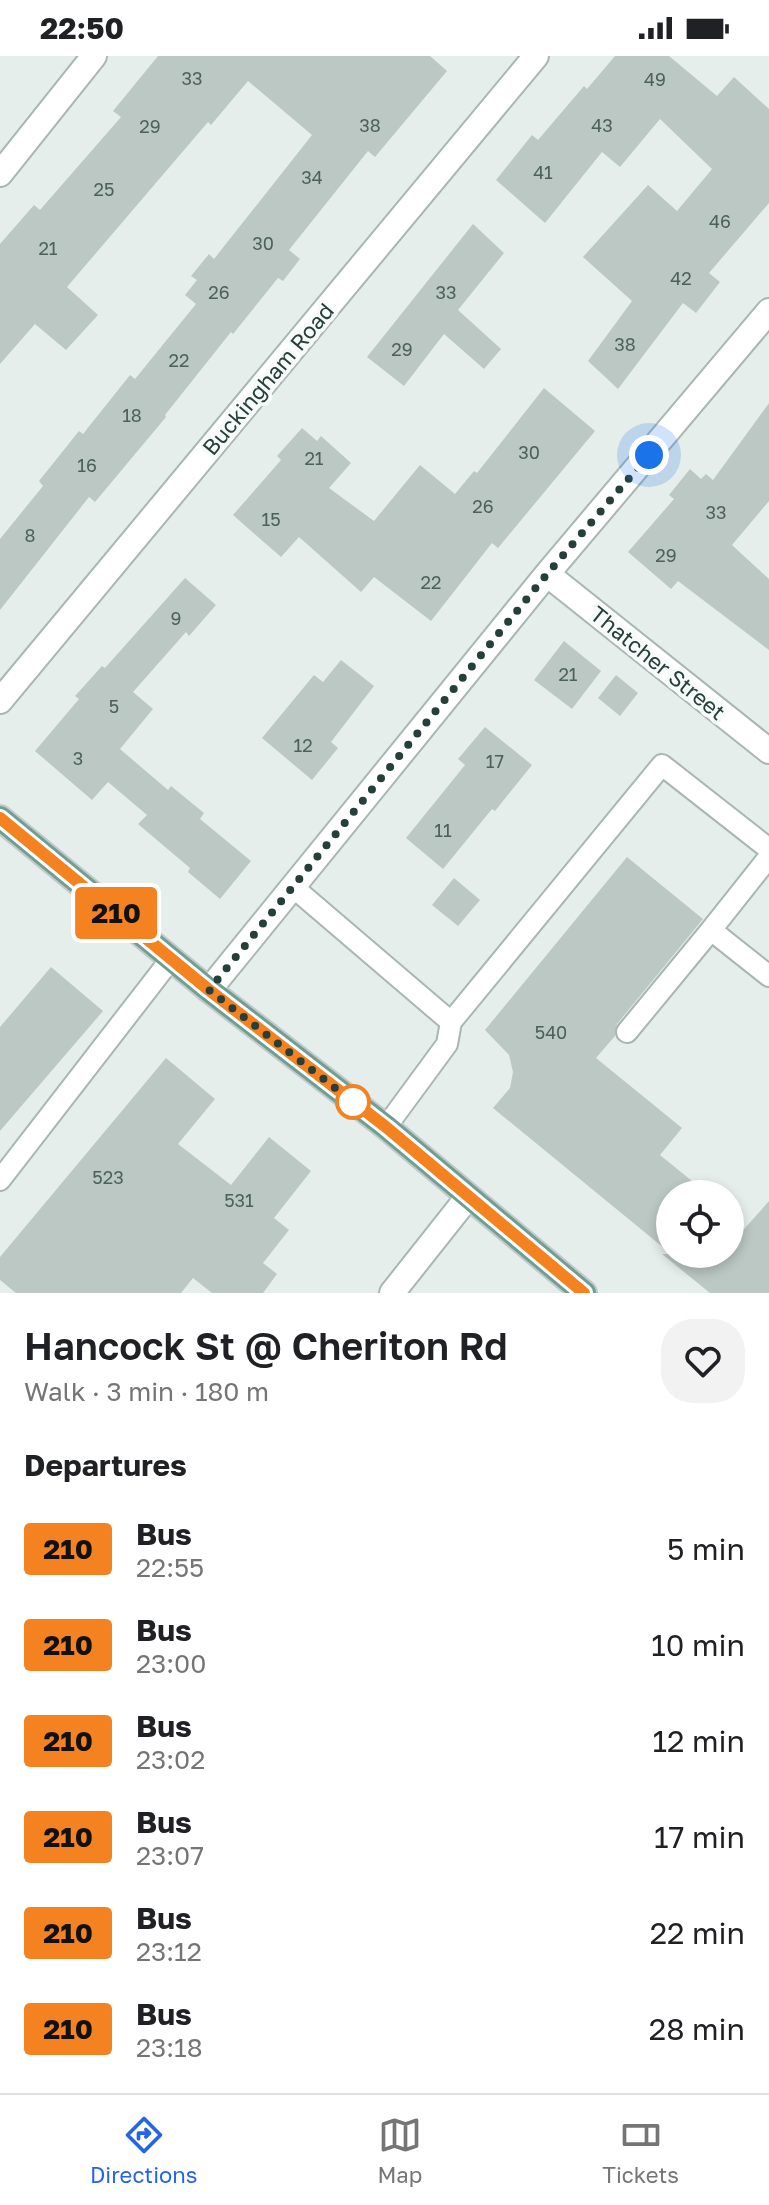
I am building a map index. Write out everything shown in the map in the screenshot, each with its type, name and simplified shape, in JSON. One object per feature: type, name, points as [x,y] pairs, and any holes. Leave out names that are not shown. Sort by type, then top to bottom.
[{"type":"main road","points":[[0,818],[209,990],[386,1127],[584,1293]]},
{"type":"street","points":[[0,174],[94,56]]},
{"type":"street","name":"Buckingham Road","points":[[0,701],[536,56]]},
{"type":"street","points":[[209,990],[547,574],[769,311]]},
{"type":"street","name":"Thatcher Street","points":[[547,574],[769,751]]},
{"type":"street","points":[[392,1293],[468,1197]]},
{"type":"lane","points":[[386,1127],[447,1044],[451,1022],[662,765],[769,849]]},
{"type":"lane","points":[[627,1032],[769,857]]},
{"type":"lane","points":[[293,887],[451,1022]]},
{"type":"lane","points":[[711,930],[769,976]]},
{"type":"lane","points":[[0,1180],[171,959]]},
{"type":"building","points":[[158,56],[430,56],[447,71],[375,157],[368,151],[289,250],[300,259],[283,281],[278,278],[233,334],[231,332],[95,502],[89,497],[0,610],[0,539],[43,486],[39,481],[79,431],[83,434],[130,375],[135,379],[196,304],[185,295],[197,280],[191,276],[209,254],[214,259],[312,135],[248,81],[211,125],[208,122],[67,287],[98,315],[66,350],[35,324],[0,364],[0,244],[34,205],[40,210],[121,117],[113,111]]},
{"type":"building","points":[[615,56],[669,56],[717,96],[734,77],[769,109],[769,203],[709,273],[720,282],[696,313],[683,303],[618,389],[588,361],[632,301],[583,257],[648,185],[677,211],[712,169],[660,119],[620,167],[602,152],[545,223],[496,180],[532,135],[538,140],[584,86],[587,89]]},
{"type":"building","points":[[473,224],[504,253],[458,310],[501,349],[484,369],[444,334],[404,386],[367,357]]},
{"type":"building","points":[[544,388],[595,431],[498,548],[492,543],[431,621],[374,577],[361,592],[299,537],[281,557],[233,515],[281,460],[277,456],[302,428],[317,441],[321,436],[351,463],[329,488],[374,521],[420,465],[455,494],[474,471],[477,473]]},
{"type":"building","points":[[769,403],[769,501],[732,545],[769,579],[769,650],[678,581],[671,589],[628,552],[674,499],[669,495],[690,469],[701,479],[706,474],[713,480]]},
{"type":"building","points":[[185,578],[216,605],[189,636],[186,632],[133,692],[153,709],[120,749],[168,790],[171,786],[204,813],[200,819],[251,861],[220,899],[188,872],[190,868],[138,824],[147,815],[108,782],[92,800],[35,751],[79,699],[75,696],[102,666],[105,668]]},
{"type":"building","points":[[564,641],[601,671],[572,709],[534,680]]},
{"type":"building","points":[[341,660],[374,686],[331,742],[338,748],[312,780],[262,738],[314,675],[323,682]]},
{"type":"building","points":[[616,675],[638,693],[620,716],[598,698]]},
{"type":"building","points":[[485,727],[532,765],[443,869],[406,838],[465,765],[458,759]]},
{"type":"building","points":[[627,857],[703,919],[617,1024],[615,1036],[596,1058],[682,1128],[660,1155],[691,1180],[656,1180],[656,1242],[493,1108],[510,1088],[513,1072],[509,1055],[485,1030]]},
{"type":"building","points":[[454,878],[480,900],[458,926],[432,905]]},
{"type":"building","points":[[51,967],[103,1011],[0,1131],[0,1027]]},
{"type":"building","points":[[166,1058],[215,1099],[178,1144],[231,1185],[269,1137],[311,1171],[274,1218],[289,1230],[263,1263],[277,1274],[263,1293],[212,1293],[193,1278],[181,1293],[16,1293],[0,1280],[0,1257]]},
{"type":"building","points":[[769,1201],[769,1293],[710,1293],[679,1268],[744,1268],[744,1229]]},
{"type":"bus line","name":"210","points":[[0,818],[209,990],[386,1127],[584,1293]]},
{"type":"route","points":[[353,1102],[361,1108],[209,990],[547,574],[649,455]]}]
